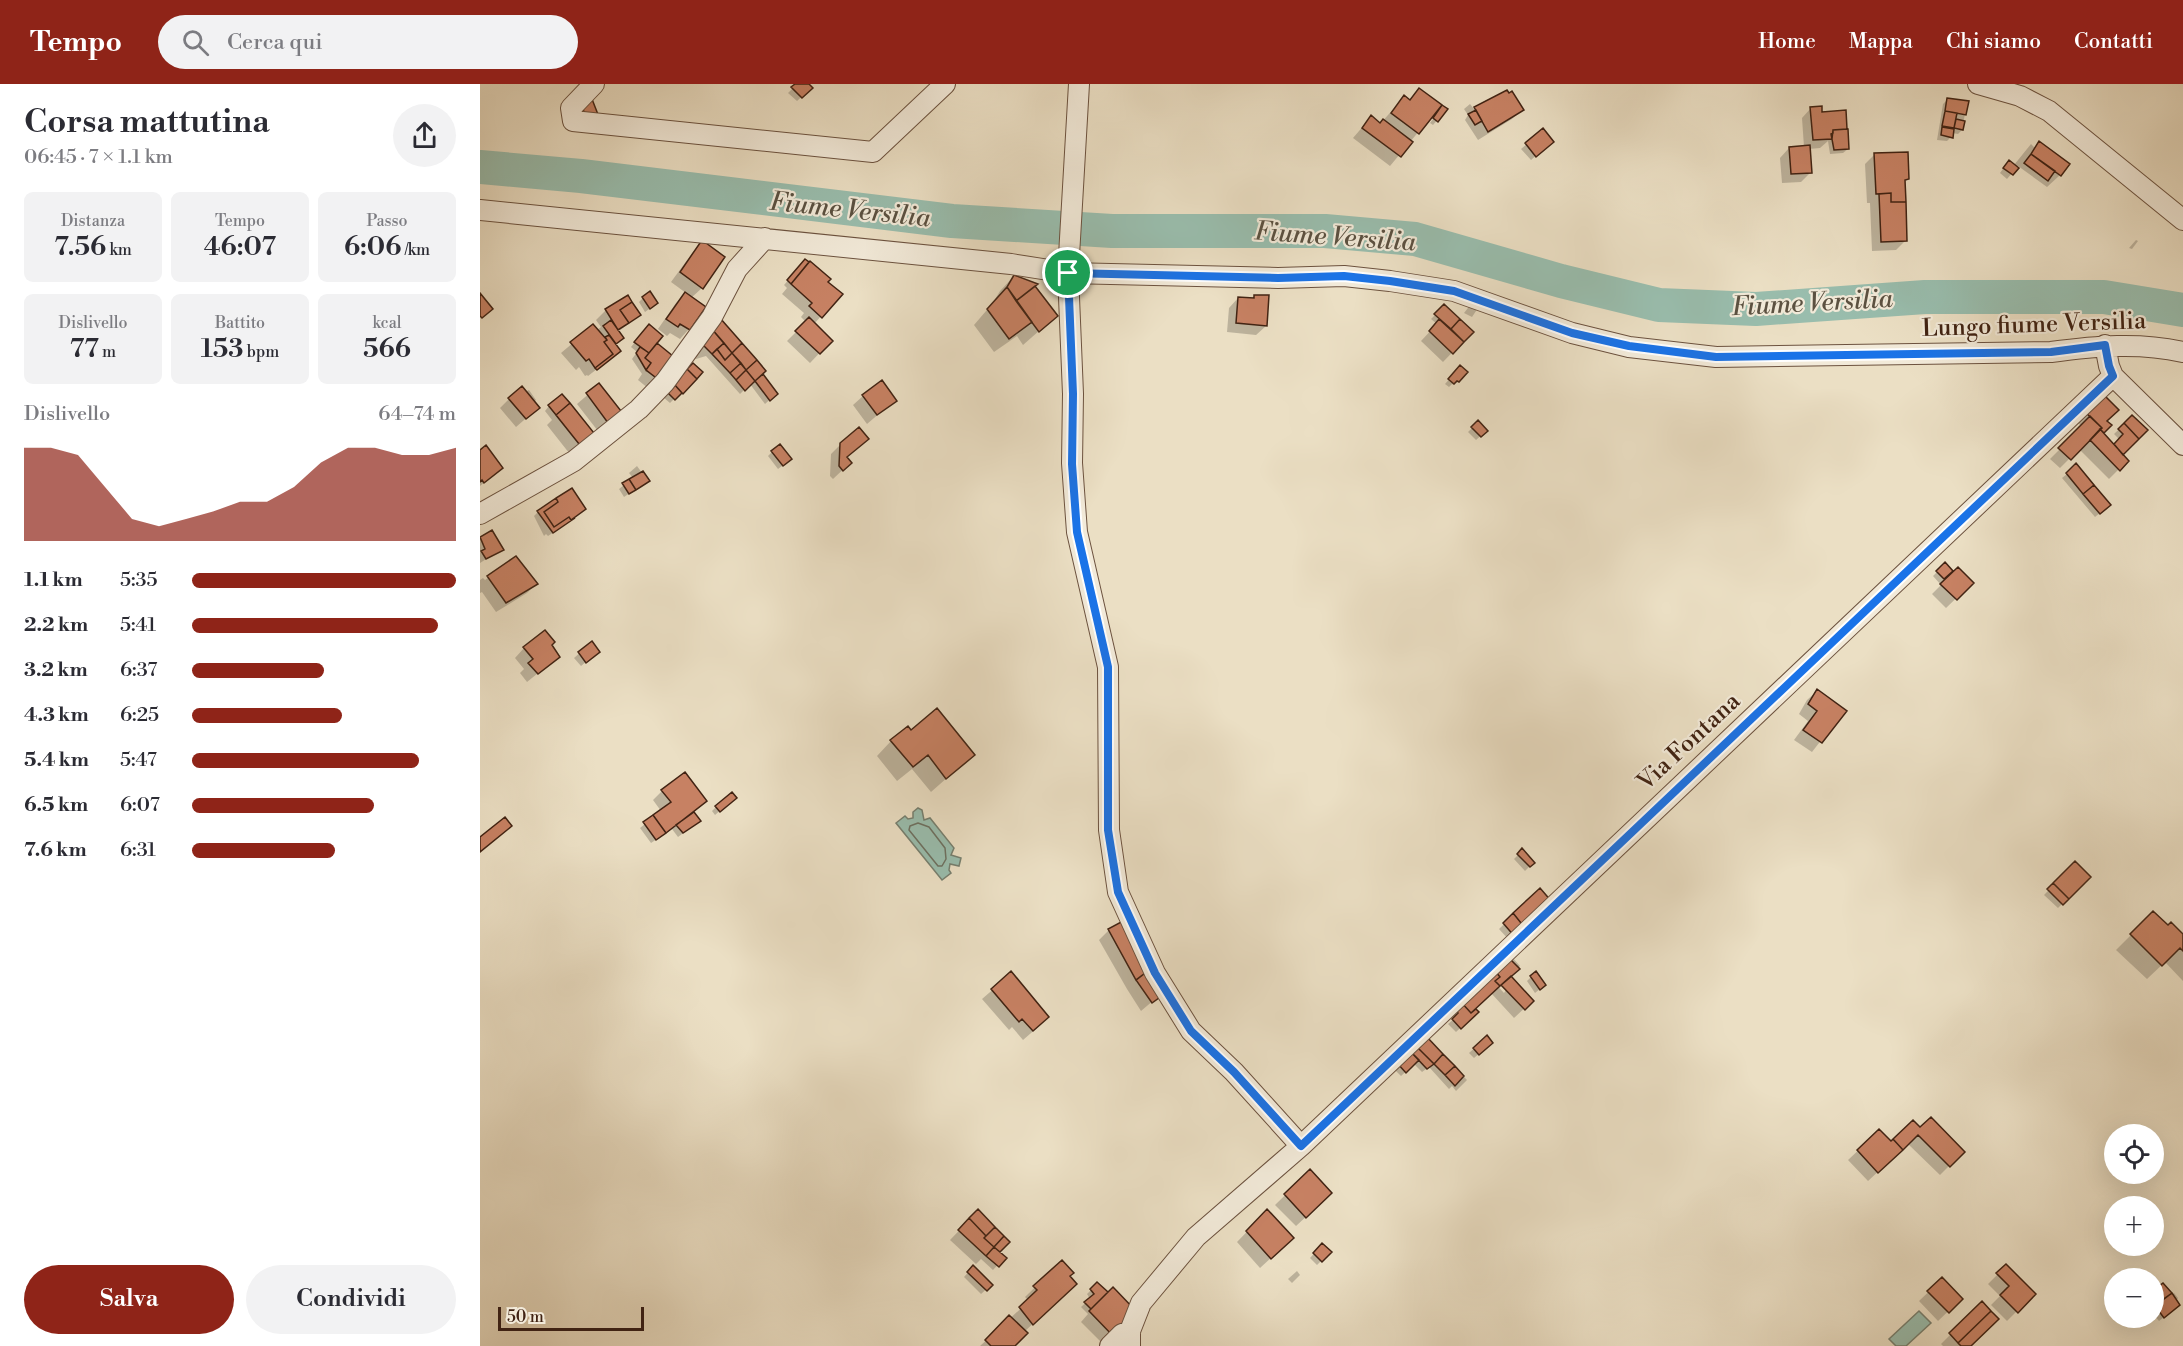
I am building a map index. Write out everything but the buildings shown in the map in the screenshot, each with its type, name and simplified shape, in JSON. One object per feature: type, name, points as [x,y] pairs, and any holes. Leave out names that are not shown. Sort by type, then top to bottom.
[{"type":"street","points":[[594,84],[571,108],[573,121],[873,152],[945,84]]},
{"type":"street","points":[[1079,84],[1068,268],[1073,394],[1072,464],[1077,532],[1108,667],[1108,830],[1118,892],[1155,973],[1191,1031],[1234,1072],[1301,1146]]},
{"type":"street","points":[[1978,84],[2020,96],[2049,111],[2183,220]]},
{"type":"street","name":"Lungo fiume Versilia","points":[[480,210],[1011,264],[1278,278],[1344,276],[1390,281],[1454,291],[1572,333],[1629,346],[1716,357],[2051,352],[2105,345],[2160,346],[2183,352]]},
{"type":"street","points":[[480,514],[574,461],[639,409],[665,382],[712,317],[737,268],[765,238]]},
{"type":"street","points":[[2105,345],[2113,376],[2183,444]]},
{"type":"street","name":"Via Fontana","points":[[1130,1339],[1141,1303],[1196,1237],[1301,1146],[2113,376]]},
{"type":"street","points":[[1110,1346],[1122,1334],[1130,1339]]},
{"type":"water","points":[[918,808],[922,810],[924,820],[930,818],[954,848],[951,855],[961,858],[959,866],[950,864],[951,873],[942,880],[896,823],[905,816],[908,819],[913,818],[913,812]]},
{"type":"water","points":[[1919,1311],[1931,1323],[1906,1346],[1896,1346],[1889,1339]]},
{"type":"waterway","name":"Fiume Versilia","points":[[480,167],[581,176],[952,221],[1112,231],[1325,231],[1415,239],[1561,281],[1659,305],[1756,309],[1925,297],[2104,297],[2183,310]]},
{"type":"route","points":[[1068,273],[1278,278],[1344,276],[1390,281],[1454,291],[1572,333],[1629,346],[1716,357],[2051,352],[2105,345],[2113,376],[1301,1146],[1234,1072],[1191,1031],[1155,973],[1118,892],[1108,830],[1110,706],[1108,667],[1077,532],[1072,464],[1073,394],[1068,273]]}]
